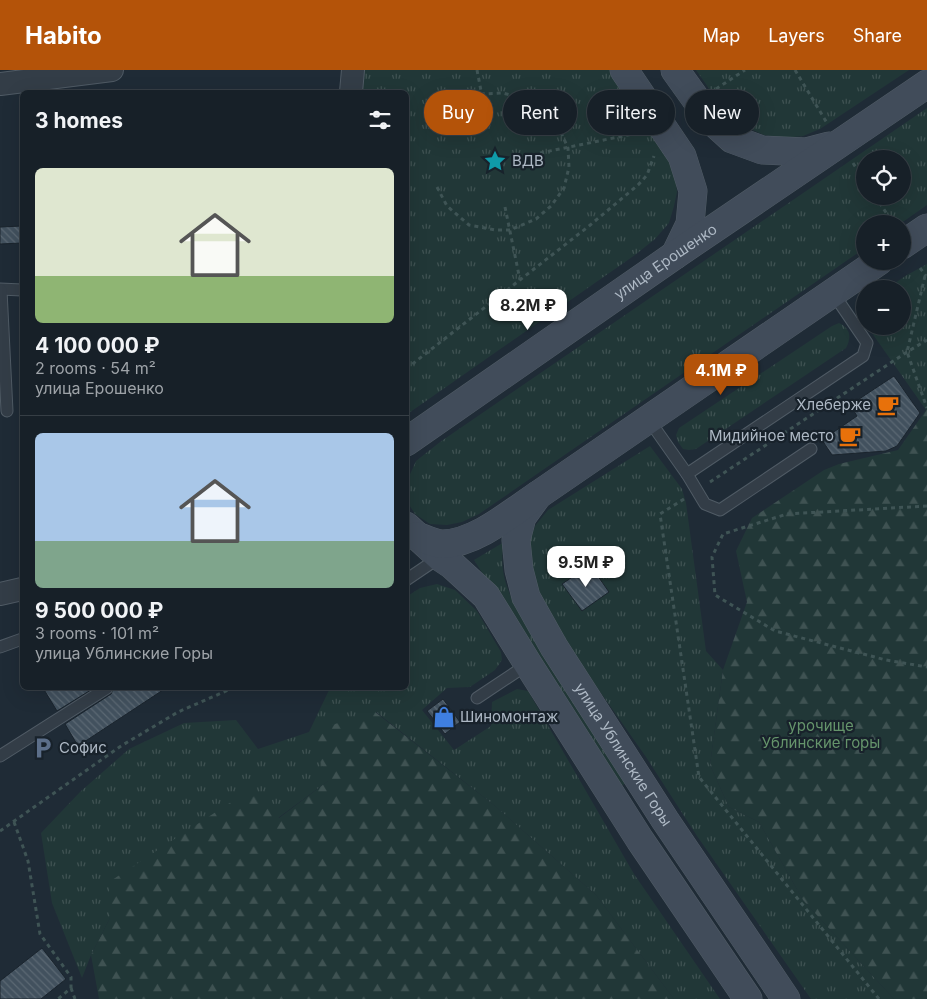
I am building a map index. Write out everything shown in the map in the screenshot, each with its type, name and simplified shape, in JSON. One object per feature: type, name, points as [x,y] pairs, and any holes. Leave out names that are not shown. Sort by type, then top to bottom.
[{"type":"main road","points":[[624,70],[682,156],[693,191],[690,224],[675,255]]},
{"type":"main road","points":[[675,70],[710,119],[732,139],[762,150],[806,152],[840,144]]},
{"type":"main road","name":"улица Ерошенко","points":[[409,440],[675,255],[927,84]]},
{"type":"main road","points":[[911,239],[927,228]]},
{"type":"main road","points":[[411,531],[442,544],[463,540],[484,532],[866,270]]},
{"type":"main road","name":"улица Ублинские Горы","points":[[538,495],[522,517],[516,540],[518,570],[526,597],[554,647],[665,820],[786,999]]},
{"type":"main road","name":"улица Ублинские Горы","points":[[411,531],[486,596],[640,840],[748,999]]},
{"type":"street","points":[[0,84],[112,70]]},
{"type":"street","points":[[351,90],[353,70]]},
{"type":"street","points":[[0,594],[20,589]]},
{"type":"lane","points":[[7,411],[1,290],[20,290]]},
{"type":"lane","points":[[687,474],[863,356],[867,343],[833,293]]},
{"type":"lane","points":[[649,420],[687,474],[705,504],[720,510],[811,449]]},
{"type":"lane","points":[[409,578],[440,557]]},
{"type":"lane","points":[[0,647],[20,640]]},
{"type":"lane","points":[[477,698],[528,664]]},
{"type":"lane","points":[[0,756],[104,690]]},
{"type":"path","points":[[477,70],[481,90]]},
{"type":"path","points":[[715,90],[745,70]]},
{"type":"path","points":[[795,70],[856,168]]},
{"type":"path","points":[[437,187],[448,206],[469,226],[494,230],[510,230],[536,219],[551,206],[564,188],[569,167],[568,148],[559,128],[545,109],[526,99],[503,93],[493,93]]},
{"type":"path","points":[[540,153],[628,135]]},
{"type":"path","points":[[409,367],[638,186],[647,175],[654,156],[654,148]]},
{"type":"path","points":[[505,207],[520,280]]},
{"type":"path","points":[[920,268],[926,276],[907,352],[927,408]]},
{"type":"path","points":[[879,999],[699,777],[660,514],[927,340]]},
{"type":"path","points":[[927,506],[787,514],[724,534],[712,556],[715,595],[775,631],[886,660],[927,667]]},
{"type":"path","points":[[0,830],[121,746],[178,712],[228,690]]},
{"type":"path","points":[[14,822],[28,861],[40,934],[71,977],[71,988],[75,999]]},
{"type":"path","points":[[58,999],[71,988]]},
{"type":"green space","points":[[364,70],[610,70],[625,90],[587,90],[587,135],[656,135],[670,158],[677,192],[669,223],[655,239],[635,255],[409,413],[409,90],[362,90]]},
{"type":"green space","points":[[696,70],[909,70],[820,129],[803,136],[784,138],[759,133],[759,90],[710,90]]},
{"type":"green space","points":[[927,108],[927,205],[911,216],[856,215],[856,254],[479,514],[462,522],[447,525],[430,524],[415,514],[409,505],[409,477],[416,461],[440,442],[856,157],[856,205],[911,205],[911,150],[866,150]]},
{"type":"green space","points":[[927,264],[927,410],[873,335],[911,335],[911,280],[900,280]]},
{"type":"green space","points":[[839,323],[846,327],[849,333],[846,348],[696,449],[683,449],[676,435],[679,428]]},
{"type":"green space","name":"урочище Ублинские горы","points":[[926,410],[927,999],[894,999],[803,900],[759,822],[729,807],[710,765],[723,670],[747,602],[736,551],[752,518],[824,470],[839,464],[898,450]]},
{"type":"green space","points":[[650,446],[682,489],[686,503],[706,651],[723,670],[710,765],[729,807],[759,822],[803,900],[894,999],[811,999],[697,836],[646,757],[558,632],[539,598],[529,554],[531,537],[535,526],[548,510]]},
{"type":"green space","points":[[504,542],[503,570],[511,597],[627,782],[619,788],[474,560]]},
{"type":"green space","points":[[437,584],[455,590],[477,611],[501,652],[502,660],[495,670],[470,687],[447,688],[422,710],[454,750],[491,726],[492,702],[517,689],[528,691],[634,874],[720,999],[674,999],[596,895],[495,806],[376,712],[328,781],[278,818],[254,788],[110,882],[110,918],[91,955],[82,978],[52,903],[41,833],[80,792],[129,749],[184,723],[236,720],[258,749],[309,732],[329,690],[409,690],[409,595],[420,588]]},
{"type":"green space","points":[[375,712],[495,806],[596,895],[674,999],[99,999],[91,955],[110,918],[109,882],[254,787],[279,818],[328,781],[309,732]]},
{"type":"building","points":[[20,226],[20,243],[0,244],[0,227]]},
{"type":"building","points":[[894,376],[920,413],[897,446],[886,451],[832,455],[822,440],[857,416],[850,405]]},
{"type":"building","points":[[590,565],[609,592],[582,611],[562,584]]},
{"type":"building","points":[[44,690],[91,690],[57,711]]},
{"type":"building","points":[[113,690],[163,690],[78,746],[65,724],[111,694]]},
{"type":"building","name":"Шиномонтаж","points":[[443,699],[460,722],[445,734],[427,711]]},
{"type":"building","points":[[42,948],[66,979],[41,999],[0,999],[0,981]]},
{"type":"place","name":"ВДВ","points":[[495,161]]},
{"type":"place","name":"Хлеберже","points":[[888,405]]},
{"type":"place","name":"Мидийное место","points":[[850,436]]},
{"type":"place","name":"Шиномонтаж","points":[[444,717]]},
{"type":"place","name":"Софис","points":[[43,748]]}]
